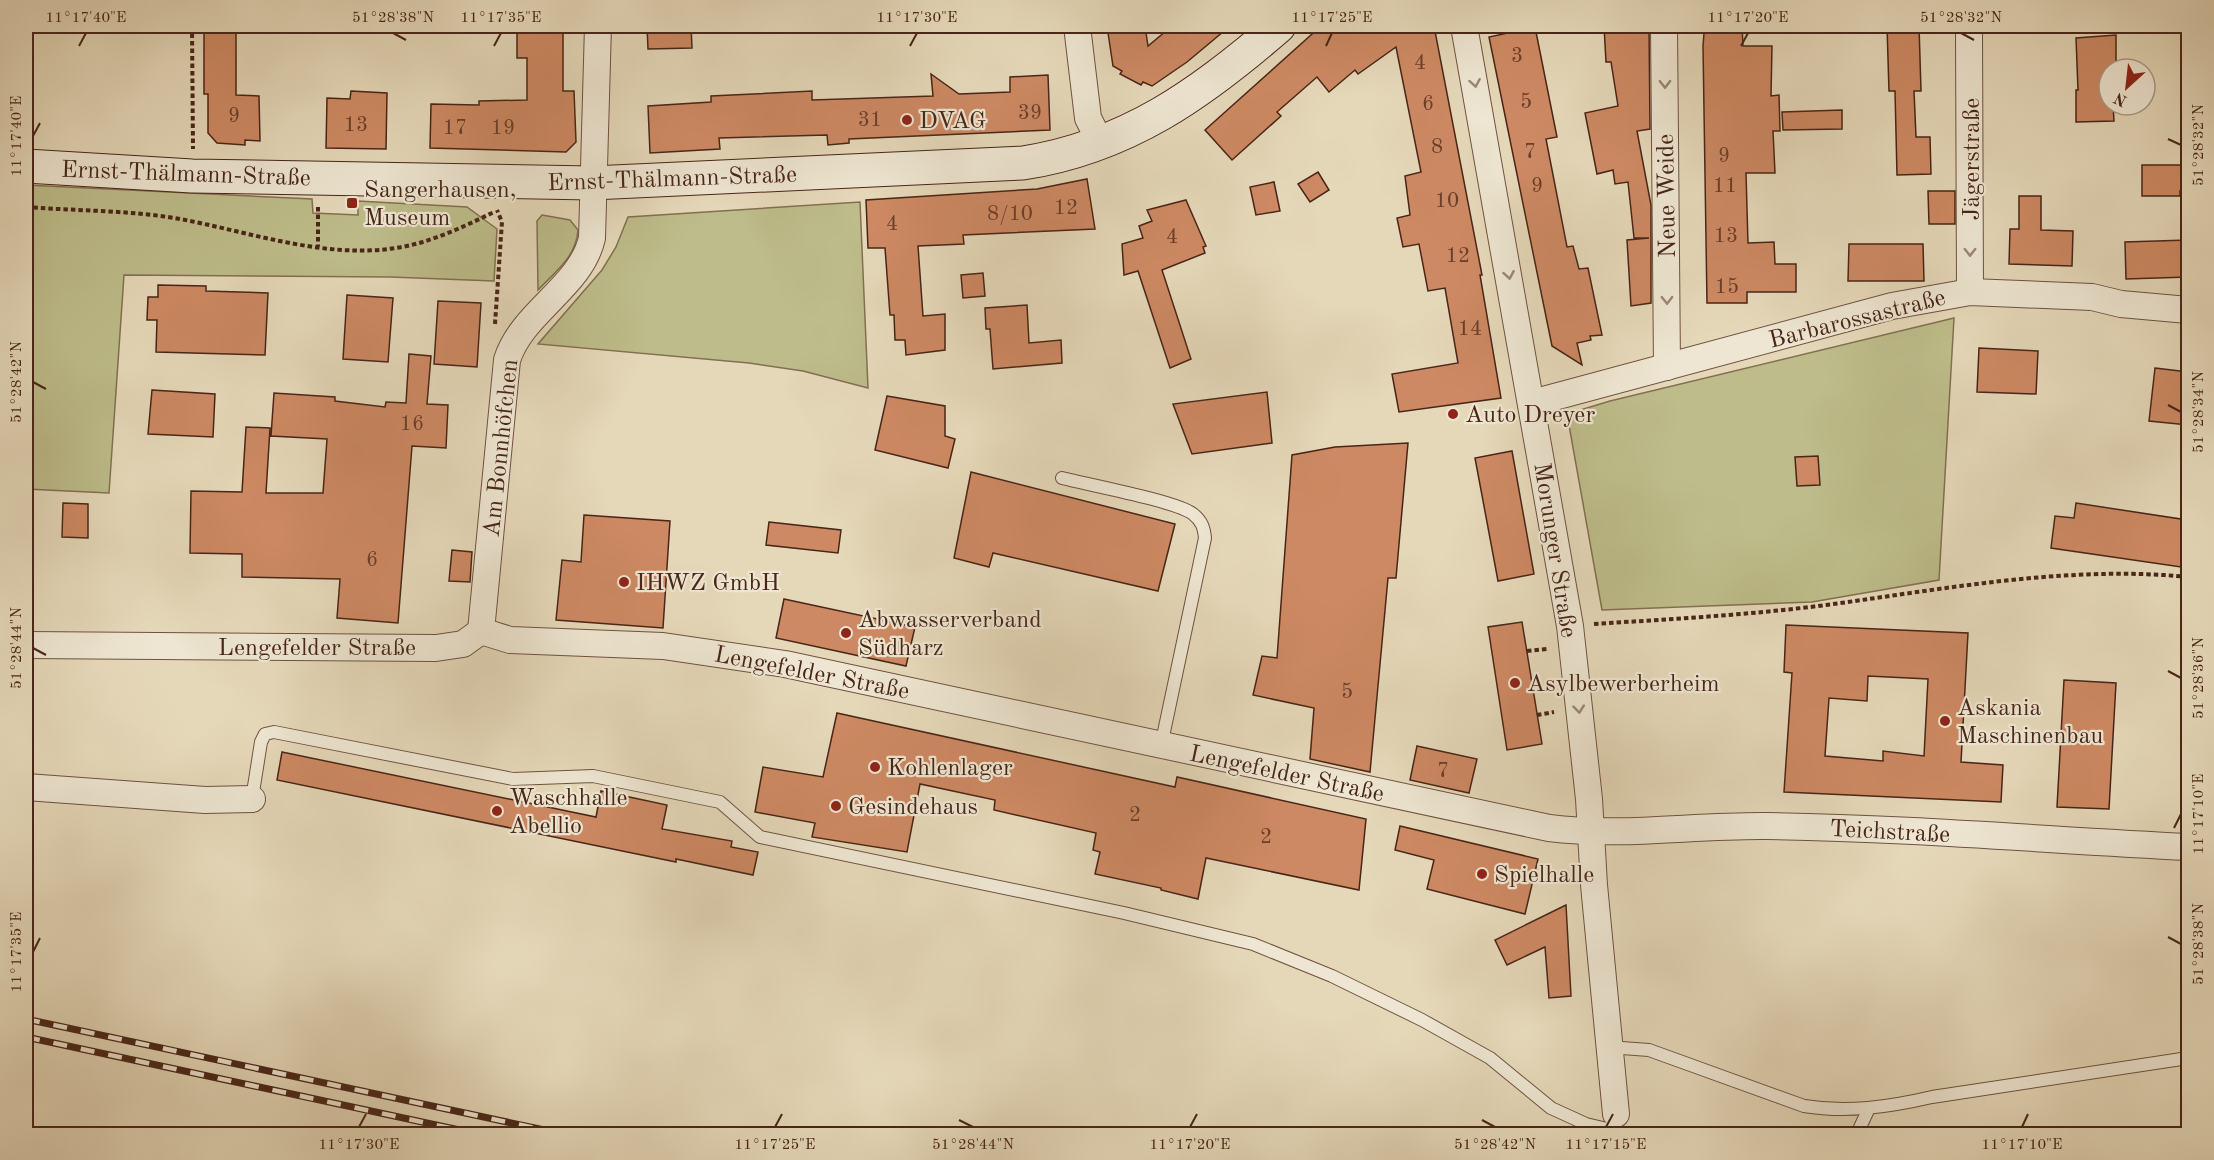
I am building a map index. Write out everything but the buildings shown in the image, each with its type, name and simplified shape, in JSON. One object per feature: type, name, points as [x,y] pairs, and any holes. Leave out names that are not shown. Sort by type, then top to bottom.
[{"type":"street","name":"Am Bonnhöfchen","points":[[481,632],[507,360],[516,340],[578,267],[589,250],[593,230],[592,183],[598,26]]},
{"type":"street","points":[[1077,26],[1088,118],[1101,144]]},
{"type":"street","name":"Ernst-Thälmann-Straße","points":[[26,166],[193,156],[318,179],[592,183],[1023,163],[1062,156],[1101,144],[1148,122],[1195,94],[1279,26]]},
{"type":"street","name":"Morunger Straße","points":[[1464,26],[1570,626],[1591,831],[1608,1047],[1622,1124]]},
{"type":"street","name":"Neue Weide","points":[[1664,26],[1667,367]]},
{"type":"street","name":"Jägerstraße","points":[[1969,26],[1970,292]]},
{"type":"street","name":"Barbarossastraße","points":[[1532,403],[1892,306],[1970,292],[2092,297],[2121,304],[2188,310]]},
{"type":"street","name":"Lengefelder Straße","points":[[26,645],[436,648],[463,644],[481,632],[510,640],[663,646],[758,659],[1512,821],[1549,828],[1591,831]]},
{"type":"street","points":[[26,787],[205,800],[252,799]]},
{"type":"street","name":"Teichstraße","points":[[1591,831],[1764,826],[1885,829],[2188,847]]},
{"type":"lane","points":[[1062,478],[1180,508],[1199,519],[1204,529],[1205,538],[1161,746]]},
{"type":"lane","points":[[252,799],[262,738],[274,732],[513,779],[593,776],[720,802],[760,837],[1124,913],[1253,944],[1332,976],[1422,1020],[1490,1058],[1551,1108],[1586,1124],[1622,1124]]},
{"type":"lane","points":[[1608,1047],[1649,1050],[1804,1106],[1829,1110],[1869,1108],[2188,1058]]},
{"type":"lane","points":[[1857,1134],[1869,1108]]},
{"type":"path","points":[[192,26],[193,156]]},
{"type":"path","points":[[318,179],[318,246]]},
{"type":"path","points":[[26,207],[167,217],[246,236],[360,250],[396,248],[439,236],[504,209]]},
{"type":"path","points":[[495,326],[501,222],[497,210]]},
{"type":"path","points":[[1570,626],[1777,611],[2021,579],[2141,572],[2188,577]]},
{"type":"path","points":[[1527,651],[1550,648]]},
{"type":"path","points":[[1537,715],[1558,712]]},
{"type":"shaded area","points":[[26,185],[312,199],[313,213],[358,215],[358,201],[467,207],[497,229],[494,281],[390,277],[124,275],[109,493],[26,489]]},
{"type":"shaded area","points":[[860,202],[868,388],[803,371],[749,363],[538,344],[602,270],[616,247],[628,217]]},
{"type":"shaded area","points":[[542,215],[570,220],[578,230],[569,256],[538,290],[537,221]]},
{"type":"shaded area","points":[[1954,318],[1939,580],[1812,602],[1602,610],[1567,414],[1610,401]]},
{"type":"railway","points":[[26,1019],[563,1134]]},
{"type":"railway","points":[[26,1037],[478,1134]]},
{"type":"place","name":"DVAG","points":[[907,120]]},
{"type":"place","name":"Sangerhausen, Museum","points":[[352,203]]},
{"type":"place","name":"Auto Dreyer","points":[[1453,414]]},
{"type":"place","name":"IHWZ GmbH","points":[[624,582]]},
{"type":"place","name":"Abwasserverband Südharz","points":[[846,633]]},
{"type":"place","name":"Asylbewerberheim","points":[[1515,683]]},
{"type":"place","name":"Askania Maschinenbau","points":[[1945,721]]},
{"type":"place","name":"Kohlenlager","points":[[875,767]]},
{"type":"place","name":"Gesindehaus","points":[[836,806]]},
{"type":"place","name":"Waschhalle Abellio","points":[[497,811]]},
{"type":"place","name":"Spielhalle","points":[[1482,874]]}]
